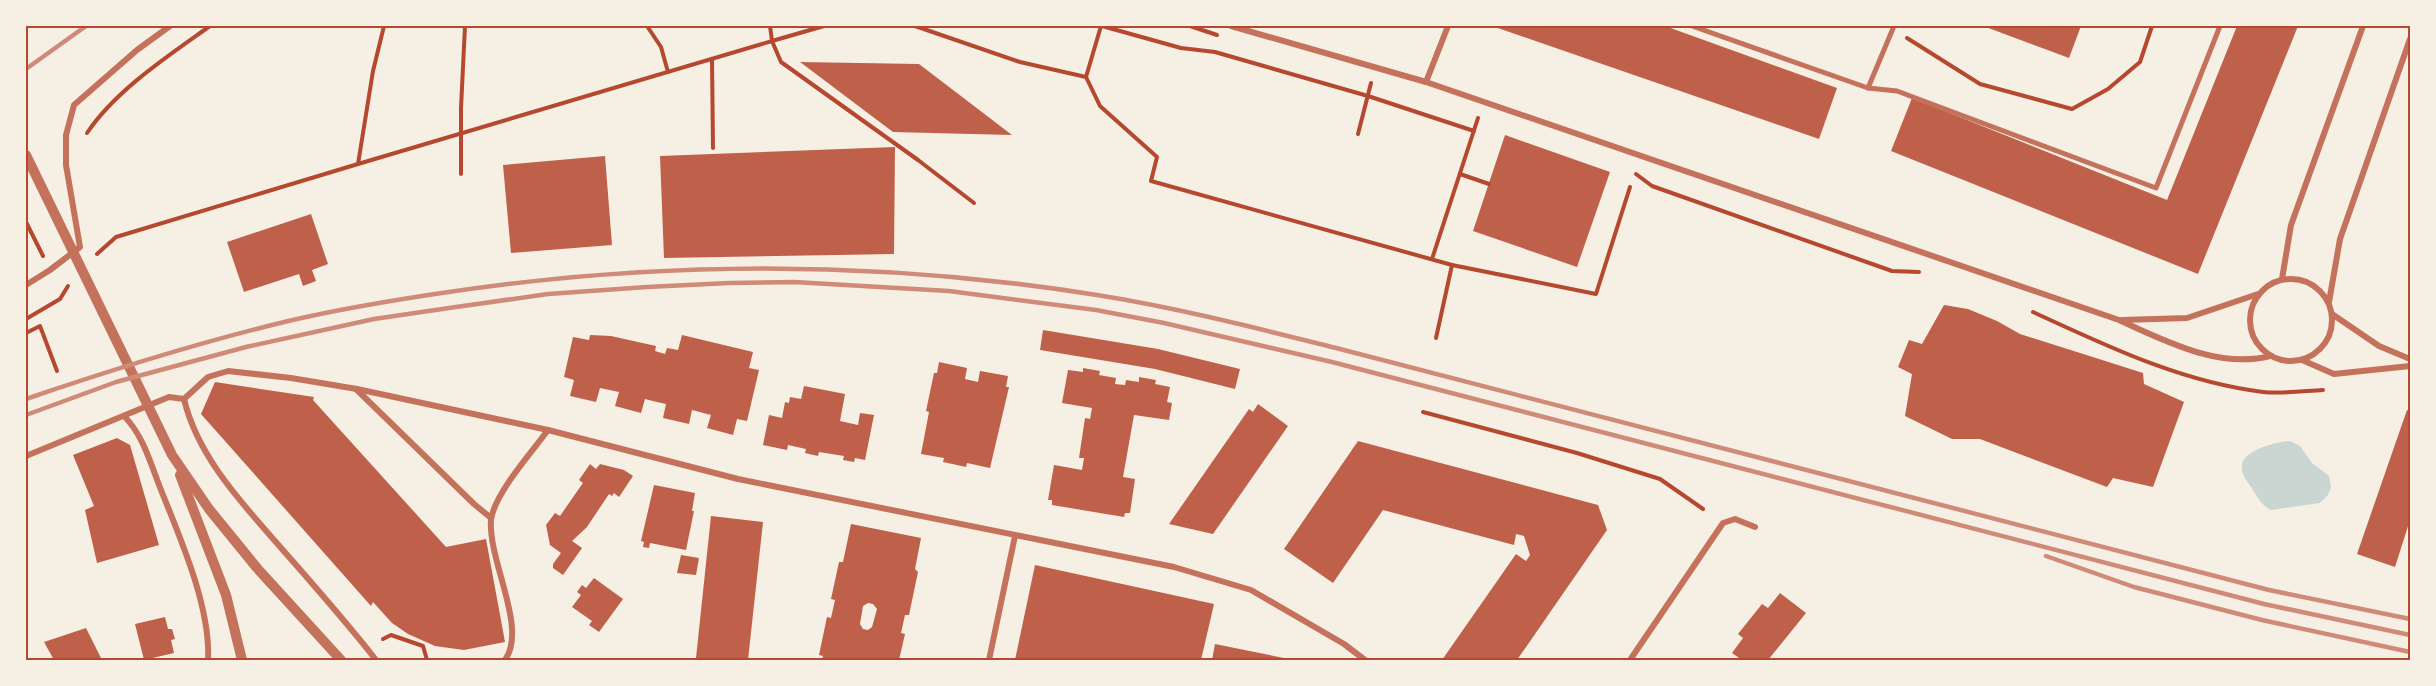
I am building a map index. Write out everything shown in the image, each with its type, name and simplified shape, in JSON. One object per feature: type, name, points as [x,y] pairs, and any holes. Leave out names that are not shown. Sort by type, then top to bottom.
[{"type":"street","points":[[26,285],[80,248],[68,181],[66,135],[74,105],[137,50],[170,26]]},
{"type":"street","points":[[1231,26],[1426,82],[2119,320],[2187,351],[2252,360],[2270,356],[2290,361],[2302,360],[2313,355],[2326,342],[2332,326],[2329,302],[2321,290],[2310,282],[2296,278],[2282,279],[2269,284],[2259,293],[2187,318],[2119,320]]},
{"type":"street","points":[[1426,82],[1448,26]]},
{"type":"street","points":[[1692,26],[1868,88],[1897,91],[2156,188],[2220,26]]},
{"type":"street","points":[[2282,279],[2291,225],[2363,26]]},
{"type":"street","points":[[1868,88],[1894,27]]},
{"type":"street","points":[[2329,302],[2340,239],[2410,39]]},
{"type":"street","points":[[26,155],[172,455],[226,594],[242,660]]},
{"type":"street","points":[[2259,293],[2251,313],[2252,333],[2259,345],[2270,356]]},
{"type":"street","points":[[2332,314],[2379,346],[2410,359]]},
{"type":"street","points":[[2302,360],[2334,374],[2410,366]]},
{"type":"street","points":[[184,399],[208,377],[228,371],[357,389],[548,430],[738,479],[1174,567],[1251,590],[1344,644],[1365,660]]},
{"type":"street","points":[[357,389],[491,518]]},
{"type":"street","points":[[26,456],[169,397],[184,399]]},
{"type":"street","points":[[184,399],[200,443],[221,475],[376,660]]},
{"type":"street","points":[[124,416],[133,425],[146,453],[169,509],[198,593],[206,626],[208,660]]},
{"type":"street","points":[[506,660],[512,648],[513,634],[496,560],[491,518],[514,472],[548,430]]},
{"type":"street","points":[[172,455],[210,509],[257,568],[340,660]]},
{"type":"street","points":[[1629,660],[1723,523],[1735,519],[1755,526]]},
{"type":"street","points":[[989,660],[1015,536]]},
{"type":"path","points":[[83,138],[103,110],[168,55],[210,26]]},
{"type":"path","points":[[358,164],[373,71],[384,26]]},
{"type":"path","points":[[461,174],[465,26]]},
{"type":"path","points":[[647,26],[661,47],[668,72]]},
{"type":"path","points":[[770,26],[772,40],[781,62],[974,203]]},
{"type":"path","points":[[92,258],[116,237],[824,26]]},
{"type":"path","points":[[915,26],[1020,62],[1086,77]]},
{"type":"path","points":[[1474,131],[1368,96],[1215,52],[1181,48],[1102,26],[1086,77],[1100,106],[1157,157],[1151,181],[1452,265],[1596,294],[1630,187]]},
{"type":"path","points":[[1894,27],[1980,84],[2072,109],[2108,89],[2140,62],[2152,26]]},
{"type":"path","points":[[712,59],[713,148]]},
{"type":"path","points":[[1358,134],[1371,82]]},
{"type":"path","points":[[1432,259],[1483,103]]},
{"type":"path","points":[[1460,174],[1489,184]]},
{"type":"path","points":[[1436,338],[1452,265]]},
{"type":"path","points":[[26,319],[60,298],[71,281]]},
{"type":"path","points":[[26,333],[40,326],[57,371]]},
{"type":"path","points":[[1423,412],[1577,453],[1660,480],[1703,509]]},
{"type":"path","points":[[383,639],[392,635],[423,646],[427,660]]},
{"type":"shaded area","points":[[2290,441],[2300,446],[2312,463],[2329,476],[2331,487],[2328,495],[2320,503],[2271,510],[2260,502],[2245,478],[2242,469],[2243,462],[2252,452],[2260,448]]},
{"type":"building","points":[[1492,26],[1665,26],[1837,88],[1819,139]]},
{"type":"building","points":[[1983,26],[2081,26],[2069,58]]},
{"type":"building","points":[[2237,26],[2298,26],[2198,274],[1891,151],[1912,98],[2167,200]]},
{"type":"building","points":[[800,62],[919,64],[1012,135],[893,132]]},
{"type":"building","points":[[1505,135],[1610,172],[1577,267],[1473,231]]},
{"type":"building","points":[[895,147],[894,254],[664,258],[660,156]]},
{"type":"building","points":[[605,156],[612,245],[511,253],[503,165]]},
{"type":"building","points":[[311,214],[328,264],[312,270],[316,281],[303,286],[299,274],[244,292],[227,242]]},
{"type":"building","points":[[1944,305],[1968,309],[2020,334],[2143,373],[2144,384],[2184,402],[2153,487],[2113,478],[2107,487],[1980,439],[1952,439],[1905,416],[1912,374],[1898,367],[1909,340],[1922,344]]},
{"type":"building","points":[[1043,330],[1158,349],[1240,369],[1235,389],[1155,369],[1040,350]]},
{"type":"building","points":[[590,335],[611,336],[656,346],[655,351],[665,354],[667,348],[678,350],[682,335],[753,352],[749,368],[759,370],[747,421],[737,419],[733,435],[707,428],[711,415],[692,410],[689,424],[663,418],[666,404],[645,399],[641,413],[615,406],[619,392],[600,388],[596,402],[570,396],[574,380],[564,377],[573,337],[589,340]]},
{"type":"building","points":[[939,362],[967,368],[965,379],[978,382],[980,371],[1008,376],[1006,387],[1009,387],[990,468],[967,463],[966,467],[943,462],[944,458],[921,454],[929,412],[926,411],[934,373],[937,373]]},
{"type":"building","points":[[1083,368],[1100,371],[1099,375],[1116,378],[1115,384],[1125,385],[1126,380],[1139,382],[1139,377],[1156,380],[1155,384],[1170,387],[1167,402],[1172,403],[1169,420],[1134,415],[1123,477],[1135,479],[1130,513],[1125,513],[1124,517],[1052,505],[1052,500],[1048,500],[1054,465],[1082,470],[1084,458],[1079,458],[1085,418],[1090,419],[1092,408],[1062,403],[1068,370],[1083,372]]},
{"type":"building","points":[[215,382],[314,397],[313,400],[446,547],[486,539],[505,642],[464,650],[435,646],[408,634],[392,623],[373,602],[371,606],[201,414]]},
{"type":"building","points":[[804,386],[845,394],[840,421],[858,425],[860,413],[874,415],[865,460],[855,458],[854,462],[843,460],[844,456],[819,452],[818,456],[805,453],[806,449],[788,445],[787,450],[763,445],[769,415],[782,418],[785,402],[789,403],[790,397],[801,399]]},
{"type":"building","points":[[1258,404],[1288,426],[1213,534],[1169,524],[1249,409],[1253,412]]},
{"type":"building","points":[[2407,410],[2410,411],[2410,520],[2395,567],[2357,554]]},
{"type":"building","points":[[117,438],[130,445],[159,545],[97,563],[85,510],[94,506],[73,455]]},
{"type":"building","points":[[1358,441],[1598,505],[1607,530],[1517,660],[1442,660],[1516,554],[1526,561],[1530,555],[1524,536],[1516,534],[1514,545],[1383,510],[1333,583],[1284,549]]},
{"type":"building","points":[[590,464],[596,469],[600,464],[624,470],[633,476],[619,497],[614,493],[612,496],[609,494],[587,527],[572,541],[582,548],[563,575],[553,568],[553,564],[561,553],[550,545],[546,525],[555,513],[560,516],[583,483],[579,480]]},
{"type":"building","points":[[654,485],[695,493],[692,511],[694,511],[686,550],[650,543],[649,548],[643,547],[644,542],[641,541]]},
{"type":"building","points":[[711,516],[763,522],[748,660],[696,658]]},
{"type":"building","points":[[851,524],[921,538],[915,569],[918,572],[909,615],[905,615],[901,633],[905,634],[899,660],[822,660],[823,656],[819,655],[827,617],[831,618],[835,600],[831,599],[839,562],[843,562]],"holes":[[[868,603],[873,604],[877,609],[872,627],[868,630],[863,629],[860,624],[863,606]]]},
{"type":"building","points":[[681,555],[699,558],[696,575],[677,573]]},
{"type":"building","points":[[1035,565],[1214,604],[1201,660],[1015,660]]},
{"type":"building","points":[[594,578],[623,599],[599,632],[589,625],[592,621],[572,607],[581,595],[577,592],[582,585],[586,588]]},
{"type":"building","points":[[1780,593],[1806,613],[1768,660],[1742,660],[1732,653],[1743,638],[1738,634],[1762,604],[1768,608]]},
{"type":"building","points":[[165,617],[168,629],[172,629],[175,639],[171,640],[174,653],[144,660],[135,624]]},
{"type":"building","points":[[86,628],[102,660],[54,660],[44,642]]},
{"type":"building","points":[[1215,644],[1289,659],[1289,660],[1212,660]]},
{"type":"railway","points":[[26,69],[86,26]]},
{"type":"railway","points":[[26,399],[88,378],[244,332],[335,311],[435,294],[517,283],[683,270],[849,270],[932,275],[1097,295],[1219,319],[2269,590],[2410,619]]},
{"type":"railway","points":[[26,415],[116,382],[246,347],[374,319],[548,294],[647,287],[794,282],[949,291],[1096,310],[1164,323],[1332,362],[2264,604],[2410,635]]},
{"type":"railway","points":[[2046,556],[2134,587],[2262,620],[2410,652]]}]
